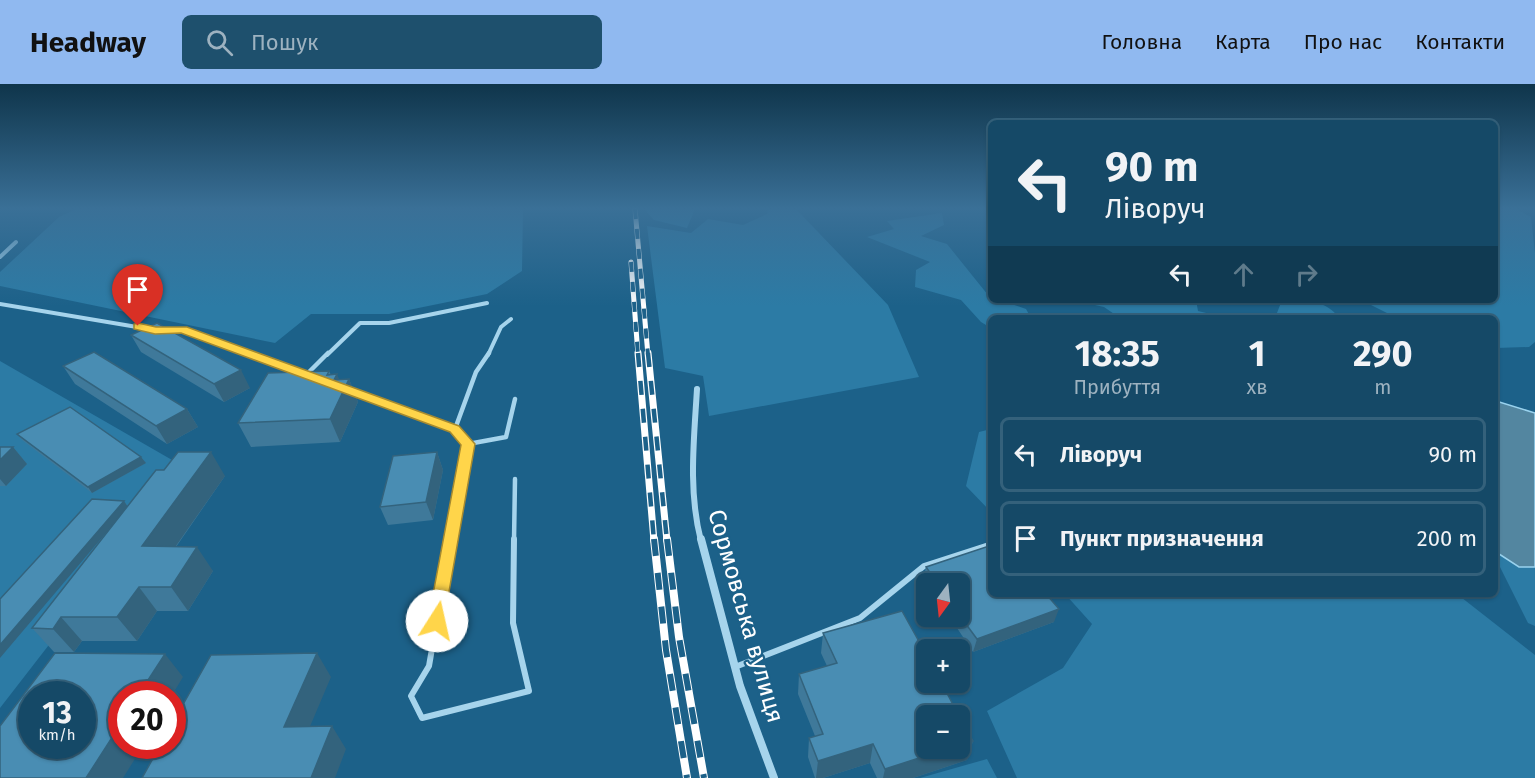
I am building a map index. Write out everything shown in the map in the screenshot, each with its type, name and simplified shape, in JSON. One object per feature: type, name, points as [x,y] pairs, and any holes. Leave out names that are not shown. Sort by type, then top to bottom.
[{"type":"street","name":"Сормовська вулиця","points":[[697,389],[692,471],[695,518],[735,667],[774,778]]},
{"type":"lane","points":[[0,257],[16,242]]},
{"type":"lane","points":[[307,374],[360,323],[389,323],[487,303]]},
{"type":"lane","points":[[0,304],[155,331],[182,330],[316,378]]},
{"type":"lane","points":[[455,429],[476,372],[489,353],[501,327],[511,319]]},
{"type":"lane","points":[[344,389],[455,429],[468,444]]},
{"type":"lane","points":[[468,444],[506,437],[515,399]]},
{"type":"lane","points":[[468,444],[429,666],[411,696],[422,718],[529,691],[513,623],[515,478]]},
{"type":"lane","points":[[735,667],[860,618],[924,566],[988,545]]},
{"type":"shaded area","points":[[33,241],[522,241],[522,271],[487,294],[389,314],[311,314],[275,343],[0,286],[0,272]]},
{"type":"shaded area","points":[[649,241],[827,241],[888,305],[919,377],[709,416],[703,376],[665,368]]},
{"type":"shaded area","points":[[878,241],[939,241],[947,244],[988,295],[988,303],[1009,303],[1026,309],[1029,315],[988,315],[988,326],[981,322],[961,300],[915,287],[916,270],[930,262]]},
{"type":"shaded area","points":[[1498,241],[1534,241],[1535,342],[1529,347],[1498,348],[1498,315],[1391,315],[1367,303],[1498,303]]},
{"type":"shaded area","points":[[1086,303],[1197,303],[1198,311],[1215,315],[1116,315],[1104,307]]},
{"type":"shaded area","points":[[1281,303],[1318,303],[1328,307],[1336,315],[1276,315]]},
{"type":"shaded area","points":[[0,361],[186,468],[21,681],[18,681],[18,685],[0,708]]},
{"type":"shaded area","points":[[1498,402],[1535,413],[1535,567],[1519,567],[1498,553]]},
{"type":"shaded area","points":[[988,430],[988,509],[966,486],[979,432]]},
{"type":"shaded area","points":[[1498,553],[1519,567],[1535,567],[1535,626],[1528,623],[1498,563]]},
{"type":"shaded area","points":[[1068,597],[1461,597],[1535,655],[1535,778],[1017,778],[987,711],[1063,668],[1092,624]]},
{"type":"shaded area","points":[[987,759],[997,778],[920,778]]},
{"type":"building","points":[[157,323],[241,370],[214,384],[131,335]]},
{"type":"building","points":[[94,352],[187,409],[156,426],[63,366]]},
{"type":"building","points":[[329,371],[327,375],[337,374],[334,380],[349,379],[330,419],[238,423],[268,373]]},
{"type":"building","points":[[70,407],[141,457],[88,487],[17,434]]},
{"type":"building","points":[[0,447],[13,447],[0,460]]},
{"type":"building","points":[[178,452],[211,452],[142,546],[197,547],[171,587],[139,587],[117,617],[61,617],[53,629],[32,628],[156,470],[164,470]]},
{"type":"building","points":[[437,452],[426,502],[380,507],[393,456]]},
{"type":"building","points":[[92,499],[124,501],[0,645],[0,599]]},
{"type":"building","points":[[988,546],[988,597],[1049,597],[1059,609],[977,639],[968,627],[970,627],[970,573],[930,573],[926,567]]},
{"type":"building","points":[[902,611],[918,639],[916,693],[947,693],[953,705],[916,705],[916,759],[885,769],[873,744],[818,761],[809,738],[823,734],[799,674],[837,663],[823,633]]},
{"type":"building","points":[[55,653],[165,654],[147,681],[108,681],[108,744],[86,778],[0,778],[0,726],[18,702],[18,759],[96,759],[96,681],[34,681]]},
{"type":"building","points":[[317,653],[284,727],[332,726],[311,778],[142,778],[153,759],[186,759],[186,699],[211,655]]},
{"type":"railway","points":[[638,241],[648,355]]},
{"type":"railway","points":[[631,262],[638,355]]},
{"type":"railway","points":[[638,353],[654,541]]},
{"type":"railway","points":[[648,353],[667,541]]},
{"type":"railway","points":[[654,539],[666,650],[687,778]]},
{"type":"railway","points":[[667,539],[679,637],[704,778]]},
{"type":"route","points":[[138,326],[155,331],[182,330],[455,429],[468,444],[437,621]]}]
